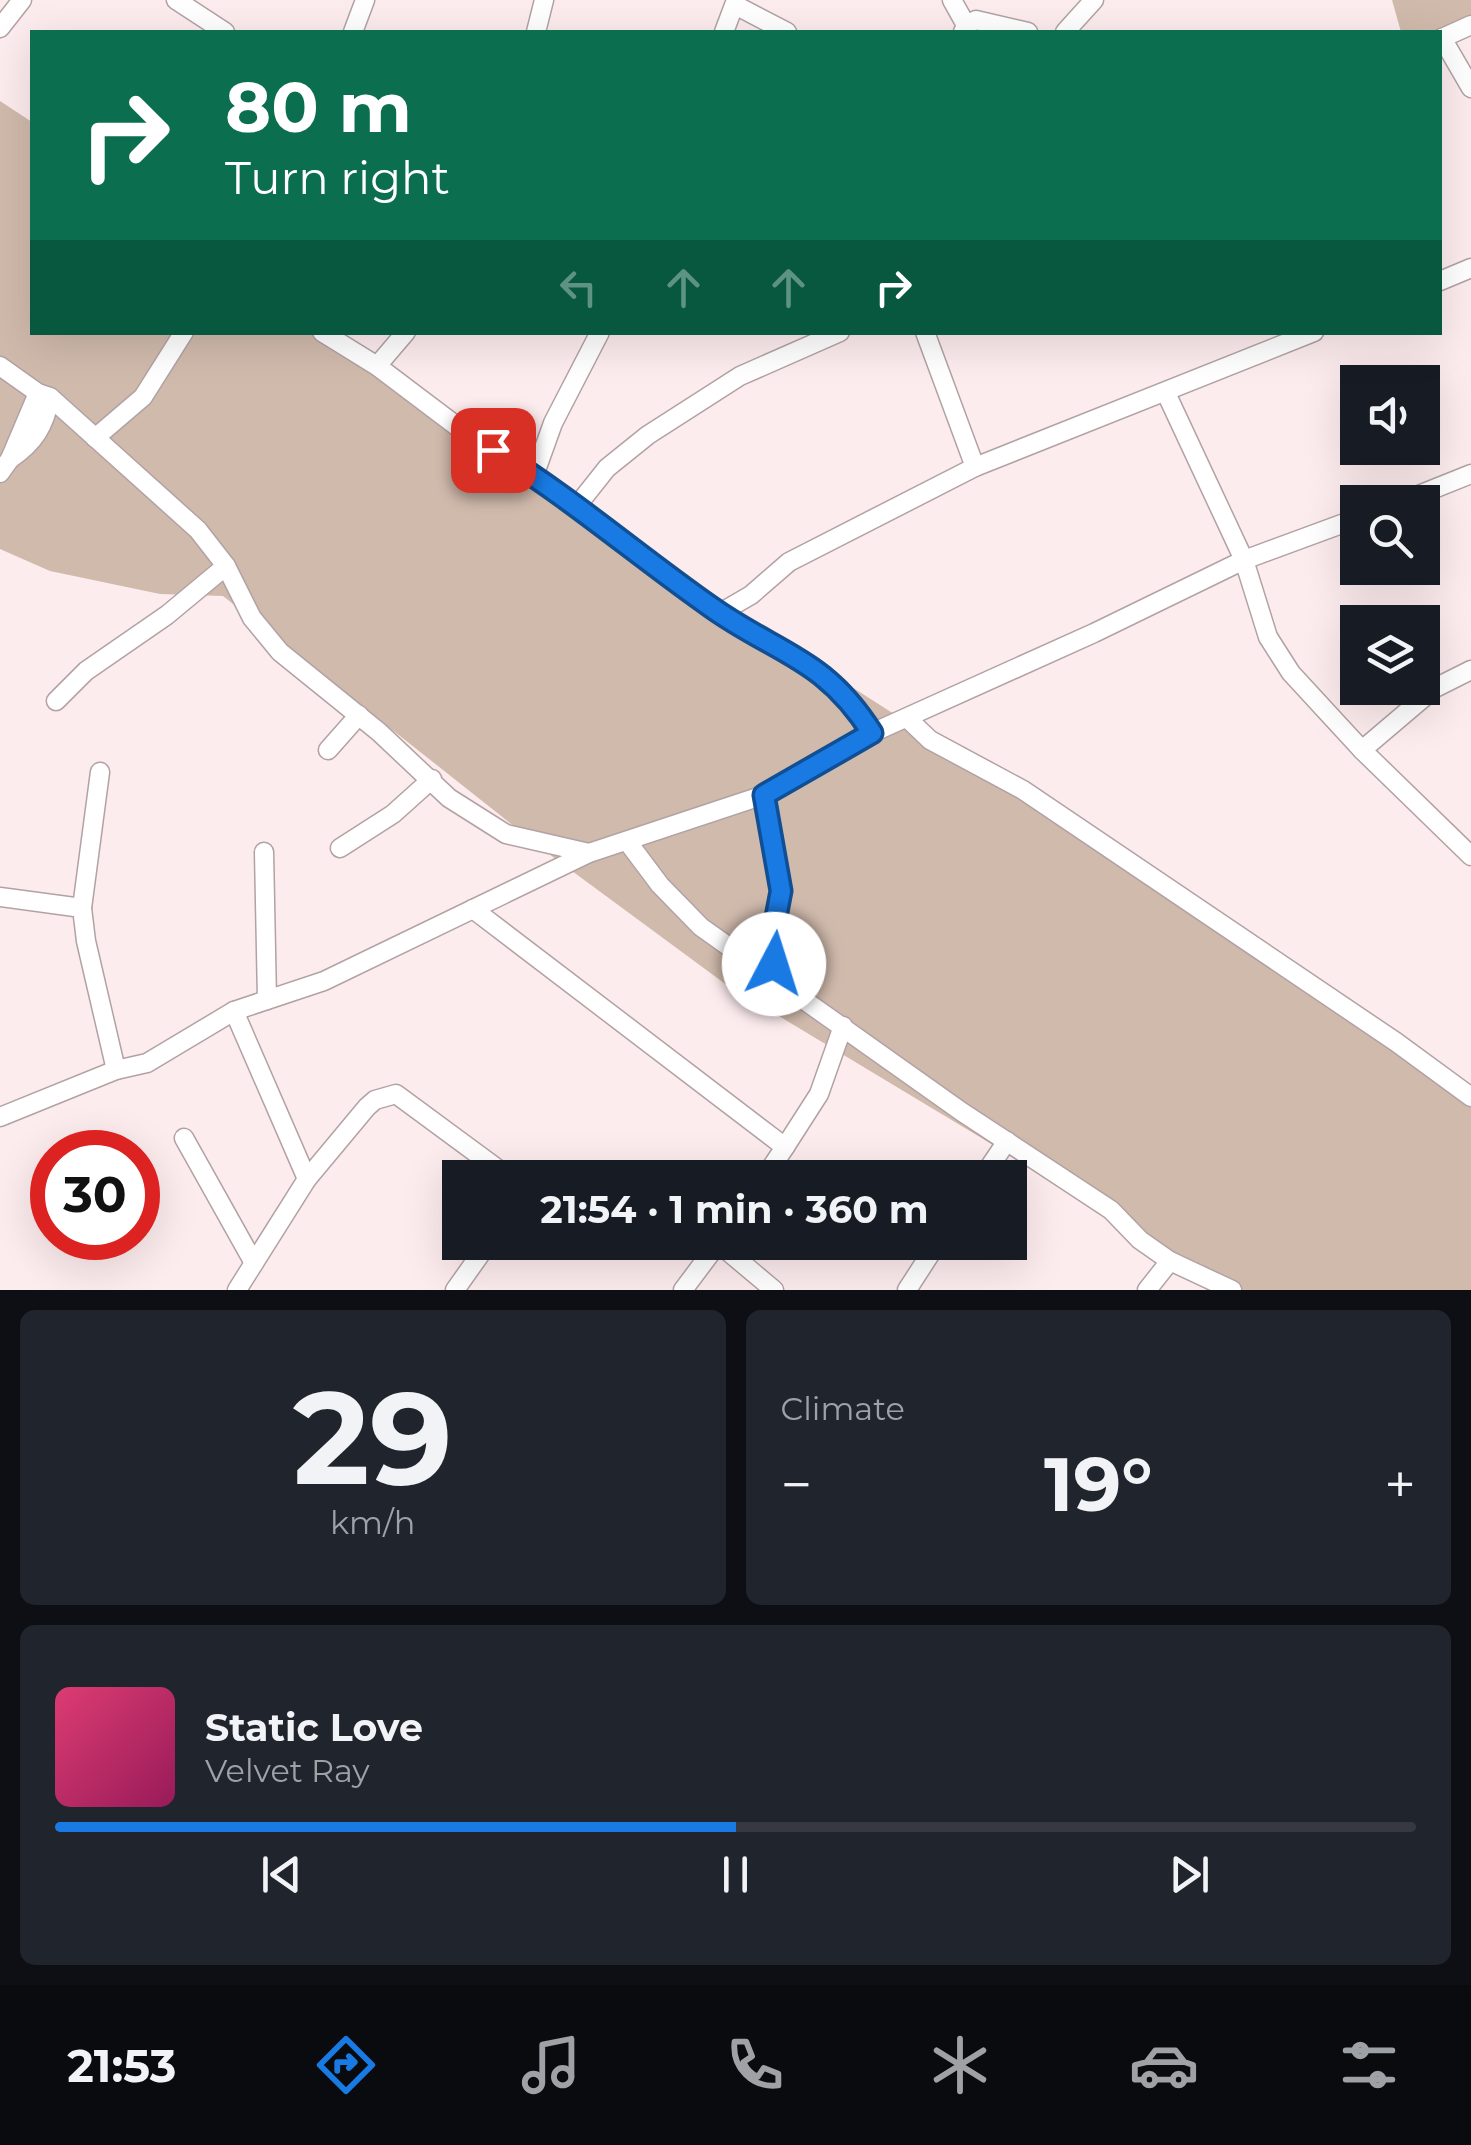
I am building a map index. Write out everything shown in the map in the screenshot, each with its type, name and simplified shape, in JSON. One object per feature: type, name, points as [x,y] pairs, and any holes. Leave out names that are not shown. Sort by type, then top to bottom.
[{"type":"street","points":[[0,28],[22,0]]},
{"type":"street","points":[[176,0],[223,30]]},
{"type":"street","points":[[354,30],[365,0]]},
{"type":"street","points":[[536,30],[544,0]]},
{"type":"street","points":[[952,0],[964,29],[976,20],[1019,30]]},
{"type":"street","points":[[1067,30],[1094,0]]},
{"type":"street","points":[[725,30],[736,2],[784,30]]},
{"type":"street","points":[[1442,38],[1471,25]]},
{"type":"street","points":[[1442,40],[1471,88]]},
{"type":"street","points":[[1442,280],[1471,268]]},
{"type":"street","points":[[95,438],[143,398],[182,335]]},
{"type":"street","points":[[327,335],[534,476],[720,614],[812,666],[848,697],[872,733]]},
{"type":"street","points":[[377,366],[403,335]]},
{"type":"street","points":[[534,476],[552,424],[598,335]]},
{"type":"street","points":[[576,507],[607,468],[648,435],[740,376],[833,335]]},
{"type":"street","points":[[925,335],[975,467]]},
{"type":"street","points":[[720,614],[751,595],[789,562],[975,467],[1307,335]]},
{"type":"street","points":[[0,366],[44,395],[190,522],[226,566],[252,618],[280,652],[468,812],[506,834],[588,854]]},
{"type":"street","points":[[1166,393],[1244,560],[1268,636],[1290,673],[1471,856]]},
{"type":"street","points":[[34,442],[48,412],[44,395]]},
{"type":"street","points":[[5,466],[44,395]]},
{"type":"street","points":[[5,466],[34,442],[77,423]]},
{"type":"street","points":[[1440,486],[1471,474]]},
{"type":"street","points":[[0,1117],[116,1070],[147,1063],[234,1010],[324,981],[588,854],[764,795],[872,733],[1094,634],[1244,560],[1340,525]]},
{"type":"street","points":[[56,701],[86,670],[168,615],[226,566]]},
{"type":"street","points":[[1362,750],[1435,688],[1471,670]]},
{"type":"street","points":[[328,750],[359,716]]},
{"type":"street","points":[[907,718],[930,740],[1023,790],[1471,1097]]},
{"type":"street","points":[[100,772],[82,908],[116,1070]]},
{"type":"street","points":[[340,848],[393,814],[432,779]]},
{"type":"street","points":[[764,795],[781,891],[771,949],[781,982]]},
{"type":"street","points":[[627,841],[679,907],[701,927],[1007,1142],[1111,1210],[1140,1240],[1170,1262],[1232,1290]]},
{"type":"street","points":[[264,852],[268,1000]]},
{"type":"street","points":[[0,896],[82,908]]},
{"type":"street","points":[[473,909],[786,1147]]},
{"type":"street","points":[[234,1010],[307,1179]]},
{"type":"street","points":[[777,1160],[819,1094],[843,1026]]},
{"type":"street","points":[[237,1290],[307,1179],[375,1100],[396,1094],[486,1160]]},
{"type":"street","points":[[184,1138],[254,1263]]},
{"type":"street","points":[[994,1160],[1007,1142]]},
{"type":"street","points":[[455,1290],[476,1260]]},
{"type":"street","points":[[683,1290],[705,1260]]},
{"type":"street","points":[[738,1260],[774,1290]]},
{"type":"street","points":[[906,1290],[926,1260]]},
{"type":"street","points":[[1147,1290],[1170,1262]]},
{"type":"shaded area","points":[[1392,0],[1471,0],[1471,20],[1442,31],[1400,30]]},
{"type":"shaded area","points":[[0,101],[30,121],[30,335],[342,335],[772,636],[988,774],[1471,1103],[1471,1290],[1208,1290],[1083,1199],[1027,1165],[1027,1160],[1018,1160],[724,983],[553,857],[223,596],[160,594],[50,571],[0,549]]},
{"type":"route","points":[[493,450],[720,614],[812,666],[840,689],[872,733],[764,795],[781,891],[772,938],[774,964]]}]
